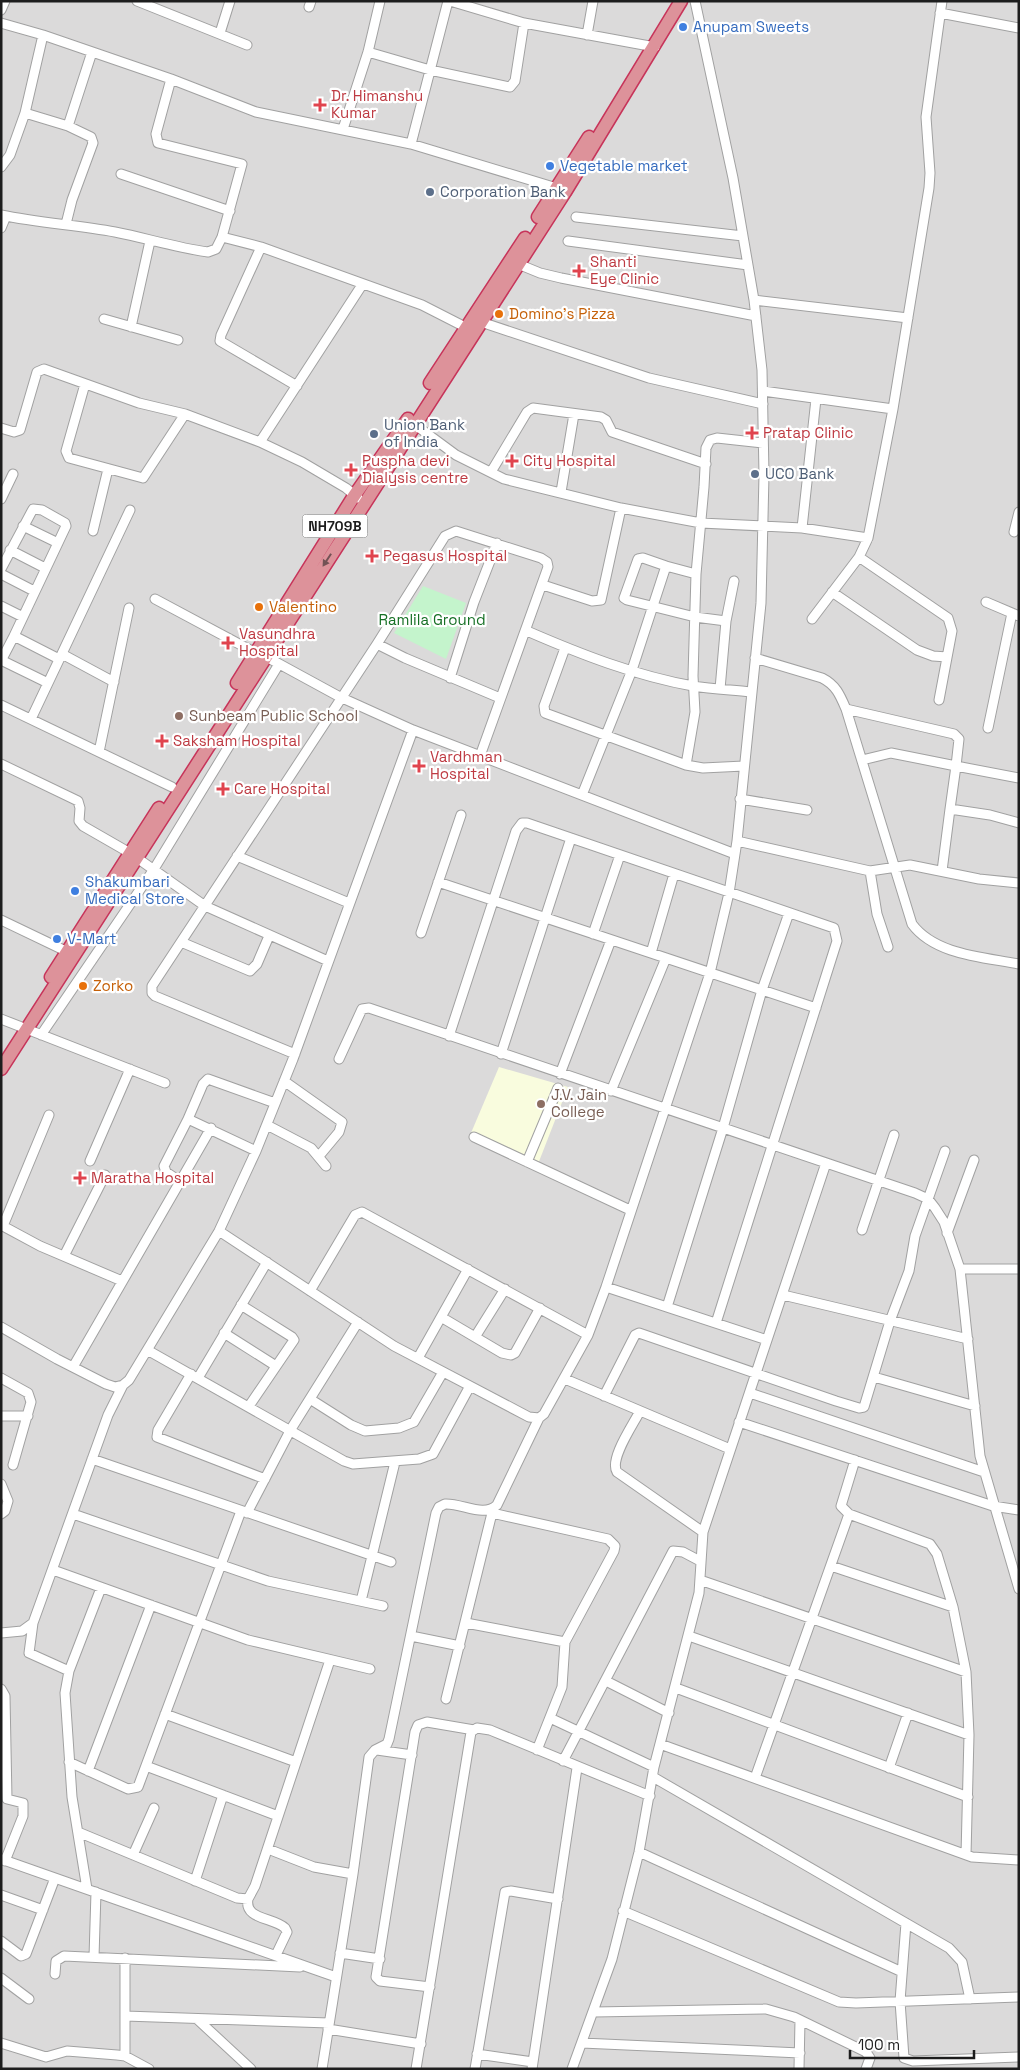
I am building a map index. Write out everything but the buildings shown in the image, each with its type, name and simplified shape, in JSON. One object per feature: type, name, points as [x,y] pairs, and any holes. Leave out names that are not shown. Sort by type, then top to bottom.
[{"type":"highway","name":"NH709B","points":[[651,46],[672,1]]},
{"type":"highway","name":"NH709B","points":[[134,855],[172,787],[359,499],[408,419],[473,325],[561,190],[681,1]]},
{"type":"highway","name":"NH709B","points":[[359,499],[414,424],[473,325],[518,264],[561,190]]},
{"type":"highway","name":"NH709B","points":[[1,1069],[23,1029],[259,654]]},
{"type":"highway","name":"NH709B","points":[[1,1055],[23,1029]]},
{"type":"street","points":[[1,10],[6,1]]},
{"type":"street","points":[[137,1],[247,45]]},
{"type":"street","points":[[220,33],[230,1]]},
{"type":"street","points":[[343,129],[368,52],[380,1]]},
{"type":"street","points":[[411,144],[449,1],[524,23],[651,46]]},
{"type":"street","points":[[587,35],[593,1]]},
{"type":"street","points":[[446,1699],[493,1511],[539,1418],[544,1414],[565,1379],[588,1335],[606,1287],[710,973],[729,893],[737,841],[750,692],[761,603],[763,391],[754,300],[743,236],[695,1]]},
{"type":"street","points":[[812,619],[859,557],[868,538],[893,409],[929,188],[930,173],[926,117],[942,1]]},
{"type":"street","points":[[940,13],[1019,28]]},
{"type":"street","points":[[1,23],[43,35],[171,79],[256,112],[411,144],[561,190]]},
{"type":"street","points":[[368,52],[430,70],[510,87],[515,81],[524,23]]},
{"type":"street","points":[[1,167],[10,155],[25,112],[43,35]]},
{"type":"street","points":[[68,126],[92,52]]},
{"type":"street","points":[[1,228],[3,215],[40,222],[66,224],[208,252],[216,249],[230,211],[241,162],[188,152],[160,145],[157,142],[156,134],[171,79]]},
{"type":"street","points":[[25,112],[68,126],[91,137],[94,144],[72,200],[66,224]]},
{"type":"street","points":[[121,174],[230,211]]},
{"type":"street","points":[[576,218],[743,236]]},
{"type":"street","points":[[222,237],[261,247],[473,325],[650,378],[763,404]]},
{"type":"street","points":[[131,327],[150,240]]},
{"type":"street","points":[[568,241],[748,266]]},
{"type":"street","points":[[261,247],[220,341],[297,386]]},
{"type":"street","points":[[518,264],[540,273],[561,278],[756,316]]},
{"type":"street","points":[[260,442],[362,285]]},
{"type":"street","points":[[754,300],[908,318]]},
{"type":"street","points":[[104,319],[178,340]]},
{"type":"street","points":[[1,428],[14,432],[20,430],[31,388],[40,370],[48,370],[139,403],[185,414],[260,442],[302,462],[346,488],[359,499]]},
{"type":"street","points":[[85,384],[66,454],[69,458],[141,479],[146,477],[185,414]]},
{"type":"street","points":[[763,391],[893,409]]},
{"type":"street","points":[[802,528],[816,399]]},
{"type":"street","points":[[491,472],[530,409],[536,408],[601,417],[606,420],[612,432],[706,464]]},
{"type":"street","points":[[561,492],[574,414]]},
{"type":"street","points":[[414,424],[456,455],[504,479],[621,508],[701,523],[802,528],[868,538]]},
{"type":"street","points":[[686,765],[694,724],[693,686],[696,574],[706,448],[710,440],[717,438],[763,443]]},
{"type":"street","points":[[94,531],[108,469]]},
{"type":"street","points":[[1,499],[13,474]]},
{"type":"street","points":[[543,585],[592,601],[601,600],[621,508]]},
{"type":"street","points":[[1,569],[34,509],[48,512],[65,524],[58,543],[1,660],[48,683]]},
{"type":"street","points":[[31,719],[130,510]]},
{"type":"street","points":[[1014,532],[1019,512]]},
{"type":"street","points":[[23,526],[58,543]]},
{"type":"street","points":[[295,1054],[155,996],[152,993],[152,986],[340,697],[377,644],[445,536],[456,531],[497,543],[547,562],[548,567],[527,630],[500,698],[480,756]]},
{"type":"street","points":[[450,678],[474,602],[497,543]]},
{"type":"street","points":[[10,550],[45,568]]},
{"type":"street","points":[[859,557],[948,618],[952,630],[939,700]]},
{"type":"street","points":[[696,574],[643,558],[638,559],[624,596],[627,600],[695,617],[726,621]]},
{"type":"street","points":[[582,795],[632,670],[666,566]]},
{"type":"street","points":[[1,574],[34,590]]},
{"type":"street","points":[[720,689],[726,621],[734,581]]},
{"type":"street","points":[[832,592],[917,650],[947,657]]},
{"type":"street","points":[[155,600],[340,697],[413,730],[735,854]]},
{"type":"street","points":[[986,602],[1015,615],[988,728]]},
{"type":"street","points":[[1,606],[23,617]]},
{"type":"street","points":[[99,752],[129,608]]},
{"type":"street","points":[[527,630],[566,648],[632,670],[693,686],[750,692]]},
{"type":"street","points":[[14,636],[114,682]]},
{"type":"street","points":[[377,644],[450,678],[500,698]]},
{"type":"street","points":[[566,648],[543,710],[548,715],[686,765],[703,768],[744,766]]},
{"type":"street","points":[[755,658],[822,678],[831,683],[839,693],[846,709],[912,924],[919,934],[945,948],[1019,964]]},
{"type":"street","points":[[41,1035],[154,870],[279,664]]},
{"type":"street","points":[[1,705],[172,787]]},
{"type":"street","points":[[846,709],[954,734],[959,739],[942,871]]},
{"type":"street","points":[[69,1671],[32,1657],[29,1653],[34,1623],[92,1459],[108,1416],[123,1385],[129,1380],[149,1350],[219,1231],[256,1151],[295,1054],[413,730]]},
{"type":"street","points":[[862,760],[891,752],[1019,778]]},
{"type":"street","points":[[1,764],[78,801],[81,824],[134,855],[205,906],[328,962]]},
{"type":"street","points":[[740,799],[807,810]]},
{"type":"street","points":[[950,809],[990,815],[1019,823]]},
{"type":"street","points":[[421,933],[461,816]]},
{"type":"street","points":[[449,1036],[492,900],[519,826],[527,823],[834,928],[837,935],[816,1008],[716,1323]]},
{"type":"street","points":[[502,1054],[570,838]]},
{"type":"street","points":[[737,841],[870,871],[910,865],[979,879],[1019,883]]},
{"type":"street","points":[[593,934],[620,855]]},
{"type":"street","points":[[237,856],[349,903]]},
{"type":"street","points":[[870,871],[877,914],[888,947]]},
{"type":"street","points":[[651,953],[674,874]]},
{"type":"street","points":[[438,882],[816,1008]]},
{"type":"street","points":[[667,1307],[723,1128],[762,990],[789,913]]},
{"type":"street","points":[[1,920],[71,953]]},
{"type":"street","points":[[181,942],[250,971],[257,964],[269,936]]},
{"type":"street","points":[[560,1074],[611,940]]},
{"type":"street","points":[[610,1091],[666,958]]},
{"type":"street","points":[[339,1059],[360,1012],[365,1008],[879,1180],[928,1199],[936,1208],[948,1233],[960,1269],[980,1456],[993,1506],[1019,1589]]},
{"type":"street","points":[[1,1019],[166,1083]]},
{"type":"street","points":[[90,1161],[130,1069]]},
{"type":"street","points":[[181,1182],[166,1172],[164,1166],[203,1084],[208,1079],[275,1103]]},
{"type":"street","points":[[284,1081],[342,1122],[339,1132],[319,1156]]},
{"type":"street","points":[[528,1162],[558,1088]]},
{"type":"street","points":[[49,1114],[2,1225],[64,1256],[122,1281]]},
{"type":"street","points":[[188,1119],[256,1151]]},
{"type":"street","points":[[267,1125],[311,1148],[326,1166]]},
{"type":"street","points":[[73,1367],[181,1182],[210,1128]]},
{"type":"street","points":[[862,1230],[894,1135]]},
{"type":"street","points":[[474,1137],[630,1210]]},
{"type":"street","points":[[604,1396],[634,1335],[639,1332],[756,1374],[862,1408],[866,1404],[890,1321],[909,1271],[912,1245],[945,1151]]},
{"type":"street","points":[[948,1233],[974,1160]]},
{"type":"street","points":[[572,2069],[612,1959],[639,1852],[660,1744],[689,1636],[700,1580],[703,1532],[826,1163]]},
{"type":"street","points":[[64,1256],[105,1174]]},
{"type":"street","points":[[310,1291],[355,1215],[362,1212],[588,1335]]},
{"type":"street","points":[[219,1231],[358,1322],[418,1358],[529,1417],[539,1418]]},
{"type":"street","points":[[265,1479],[157,1437],[158,1430],[224,1333],[267,1262]]},
{"type":"street","points":[[418,1358],[468,1269]]},
{"type":"street","points":[[960,1269],[1018,1271]]},
{"type":"street","points":[[606,1287],[768,1340]]},
{"type":"street","points":[[475,1337],[505,1289]]},
{"type":"street","points":[[783,1295],[968,1339]]},
{"type":"street","points":[[241,1305],[294,1338],[249,1406]]},
{"type":"street","points":[[441,1316],[502,1353],[510,1355],[515,1353],[540,1308]]},
{"type":"street","points":[[69,1762],[132,1790],[138,1787],[198,1622],[244,1512],[265,1479],[291,1429],[358,1322]]},
{"type":"street","points":[[1,1327],[106,1384],[123,1385]]},
{"type":"street","points":[[224,1333],[276,1366]]},
{"type":"street","points":[[149,1350],[353,1464],[395,1462],[419,1459],[433,1454],[470,1386]]},
{"type":"street","points":[[310,1399],[351,1425],[365,1431],[399,1428],[414,1422],[443,1372]]},
{"type":"street","points":[[874,1377],[975,1406]]},
{"type":"street","points":[[1,1378],[28,1393],[31,1402],[13,1465]]},
{"type":"street","points":[[565,1379],[730,1449]]},
{"type":"street","points":[[750,1393],[984,1472]]},
{"type":"street","points":[[640,1411],[616,1458],[615,1468],[622,1477],[703,1532]]},
{"type":"street","points":[[1,1416],[28,1416]]},
{"type":"street","points":[[739,1422],[993,1506],[1019,1510]]},
{"type":"street","points":[[92,1459],[390,1562]]},
{"type":"street","points":[[855,1460],[841,1506],[849,1514],[930,1544],[937,1554],[952,1607],[966,1672],[969,1735],[966,1855]]},
{"type":"street","points":[[361,1601],[395,1462]]},
{"type":"street","points":[[1,1484],[8,1502],[5,1511],[1,1514]]},
{"type":"street","points":[[322,2069],[354,1874],[369,1757],[374,1750],[383,1748],[389,1739],[436,1513],[439,1507],[453,1504],[493,1511],[601,1536],[612,1542],[614,1551],[565,1642],[563,1680],[550,1718],[536,1750]]},
{"type":"street","points":[[72,1514],[268,1582],[383,1606]]},
{"type":"street","points":[[755,1778],[849,1514]]},
{"type":"street","points":[[563,1761],[673,1551],[683,1552],[700,1561]]},
{"type":"street","points":[[830,1566],[952,1607]]},
{"type":"street","points":[[53,1570],[248,1640],[370,1669]]},
{"type":"street","points":[[700,1580],[966,1672]]},
{"type":"street","points":[[94,1957],[91,1891],[78,1832],[69,1762],[65,1693],[69,1671],[101,1588]]},
{"type":"street","points":[[88,1771],[151,1605]]},
{"type":"street","points":[[1,1633],[22,1631],[34,1623]]},
{"type":"street","points":[[466,1623],[565,1642]]},
{"type":"street","points":[[410,1636],[460,1646]]},
{"type":"street","points":[[689,1636],[969,1735]]},
{"type":"street","points":[[276,1956],[287,1932],[286,1928],[250,1912],[246,1906],[268,1848],[330,1660]]},
{"type":"street","points":[[606,1681],[668,1713]]},
{"type":"street","points":[[676,1688],[968,1797]]},
{"type":"street","points":[[1,1689],[5,1696],[4,1788],[8,1801],[21,1802],[24,1812],[3,1860],[336,1977]]},
{"type":"street","points":[[889,1768],[908,1713]]},
{"type":"street","points":[[165,1714],[296,1762]]},
{"type":"street","points":[[550,1718],[654,1772],[949,1948],[960,1957],[968,1979],[970,1998]]},
{"type":"street","points":[[430,1987],[378,1980],[376,1977],[416,1728],[422,1723],[474,1730],[490,1730],[577,1768],[650,1796]]},
{"type":"street","points":[[416,2069],[470,1737],[474,1730]]},
{"type":"street","points":[[660,1744],[966,1855],[991,1860],[1019,1860]]},
{"type":"street","points":[[374,1750],[412,1754]]},
{"type":"street","points":[[146,1766],[278,1816]]},
{"type":"street","points":[[477,2054],[533,2065],[577,1768]]},
{"type":"street","points":[[195,1881],[223,1795]]},
{"type":"street","points":[[133,1855],[154,1808]]},
{"type":"street","points":[[78,1832],[237,1898],[248,1899]]},
{"type":"street","points":[[268,1848],[314,1867],[354,1874]]},
{"type":"street","points":[[639,1852],[902,1972]]},
{"type":"street","points":[[1,1941],[24,1956],[55,1878]]},
{"type":"street","points":[[475,2069],[505,1892],[510,1891],[558,1899]]},
{"type":"street","points":[[1,1895],[43,1910]]},
{"type":"street","points":[[623,1911],[838,2002],[1019,1996]]},
{"type":"street","points":[[906,1923],[900,2001],[902,2054],[908,2061],[1019,2057]]},
{"type":"street","points":[[340,1952],[380,1959]]},
{"type":"street","points":[[55,1974],[54,1966],[60,1957],[125,1958],[311,1968]]},
{"type":"street","points":[[125,1958],[125,2056]]},
{"type":"street","points":[[1,1978],[29,1999]]},
{"type":"street","points":[[594,2012],[766,2009],[800,2020],[866,2052],[870,2058],[866,2069]]},
{"type":"street","points":[[125,2016],[328,2026],[420,2044]]},
{"type":"street","points":[[197,2019],[251,2069]]},
{"type":"street","points":[[799,2069],[800,2020]]},
{"type":"street","points":[[582,2043],[800,2053]]},
{"type":"street","points":[[1,2044],[46,2057],[67,2051],[125,2056],[149,2069]]},
{"type":"shaded area","points":[[1,1],[1019,1],[1019,2069],[1,2069]]},
{"type":"shaded area","points":[[499,1067],[568,1087],[538,1164],[471,1133]]},
{"type":"green space","name":"Ramlila Ground","points":[[423,586],[466,603],[446,659],[394,633]]},
{"type":"place","name":"Anupam Sweets","points":[[683,27]]},
{"type":"place","name":"Dr. Himanshu Kumar","points":[[320,105]]},
{"type":"place","name":"Vegetable market","points":[[550,166]]},
{"type":"place","name":"Corporation Bank","points":[[430,192]]},
{"type":"place","name":"Shanti Eye Clinic","points":[[579,271]]},
{"type":"place","name":"Domino's Pizza","points":[[499,314]]},
{"type":"place","name":"Pratap Clinic","points":[[752,433]]},
{"type":"place","name":"Union Bank of India","points":[[374,434]]},
{"type":"place","name":"City Hospital","points":[[512,461]]},
{"type":"place","name":"Puspha devi Dialysis centre","points":[[351,470]]},
{"type":"place","name":"UCO Bank","points":[[755,474]]},
{"type":"place","name":"Pegasus Hospital","points":[[372,556]]},
{"type":"place","name":"Valentino","points":[[259,607]]},
{"type":"place","name":"Vasundhra Hospital","points":[[228,643]]},
{"type":"place","name":"Sunbeam Public School","points":[[179,716]]},
{"type":"place","name":"Saksham Hospital","points":[[162,741]]},
{"type":"place","name":"Vardhman Hospital","points":[[419,766]]},
{"type":"place","name":"Care Hospital","points":[[223,789]]},
{"type":"place","name":"Shakumbari Medical Store","points":[[75,891]]},
{"type":"place","name":"V-Mart","points":[[57,939]]},
{"type":"place","name":"Zorko","points":[[83,986]]},
{"type":"place","name":"J.V. Jain College","points":[[541,1104]]},
{"type":"place","name":"Maratha Hospital","points":[[80,1178]]}]
